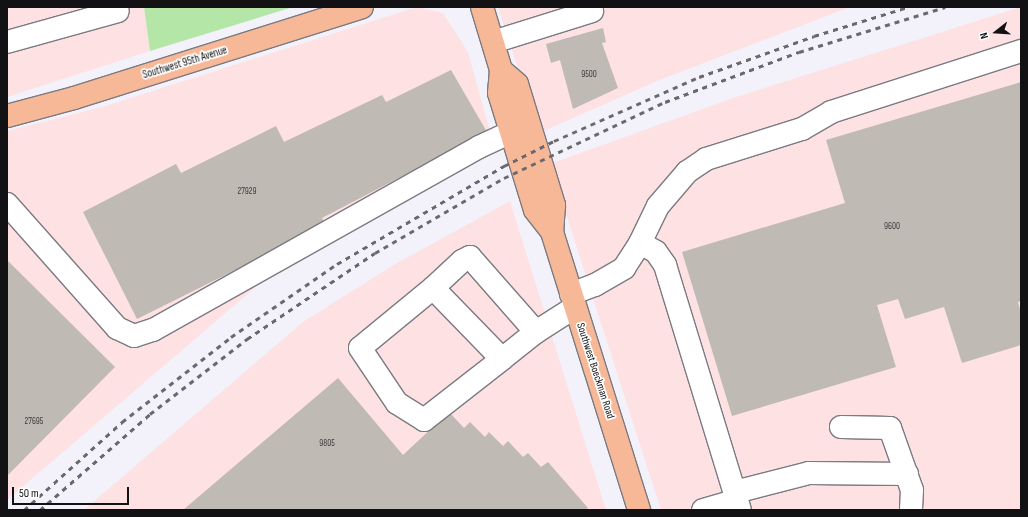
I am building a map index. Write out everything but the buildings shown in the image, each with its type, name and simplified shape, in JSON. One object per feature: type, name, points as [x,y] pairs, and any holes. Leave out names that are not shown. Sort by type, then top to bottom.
[{"type":"main road","name":"Southwest 95th Avenue","points":[[7,116],[74,98],[362,7]]},
{"type":"main road","name":"Southwest Boeckman Road","points":[[482,7],[501,70],[499,93],[535,210],[552,232],[639,510]]},
{"type":"main road","name":"Southwest Boeckman Road","points":[[501,70],[517,84],[524,106],[554,205],[552,232]]},
{"type":"lane","points":[[7,42],[118,11]]},
{"type":"lane","points":[[493,42],[592,11]]},
{"type":"lane","points":[[536,332],[470,257],[462,261],[433,288],[360,348],[397,403],[424,420],[536,332],[573,300],[624,268],[640,242],[658,206],[687,172],[706,159],[802,129],[831,112],[1021,51]]},
{"type":"lane","points":[[7,204],[117,328],[134,336],[153,330],[479,147],[511,132]]},
{"type":"lane","points":[[640,242],[656,252],[665,265],[737,501]]},
{"type":"lane","points":[[433,288],[502,359]]},
{"type":"lane","points":[[840,427],[890,428],[912,490],[911,510]]},
{"type":"lane","points":[[703,510],[737,501],[809,473],[907,474]]},
{"type":"shaded area","points":[[7,7],[144,7],[150,51],[7,97]]},
{"type":"shaded area","points":[[417,7],[443,13],[468,52],[495,150],[257,286],[7,500],[7,131],[102,107]]},
{"type":"shaded area","points":[[498,7],[850,7],[657,81],[539,133]]},
{"type":"shaded area","points":[[1021,7],[1021,510],[661,510],[550,164],[733,98]]},
{"type":"shaded area","points":[[510,201],[606,510],[84,510],[303,322],[392,266]]},
{"type":"green space","points":[[144,7],[293,7],[150,51]]},
{"type":"railway","points":[[24,510],[122,422],[231,337],[337,264],[504,166],[554,141],[699,77],[814,36],[908,7]]},
{"type":"railway","points":[[40,510],[150,414],[247,339],[375,253],[504,178],[665,102],[799,52],[945,7]]}]
